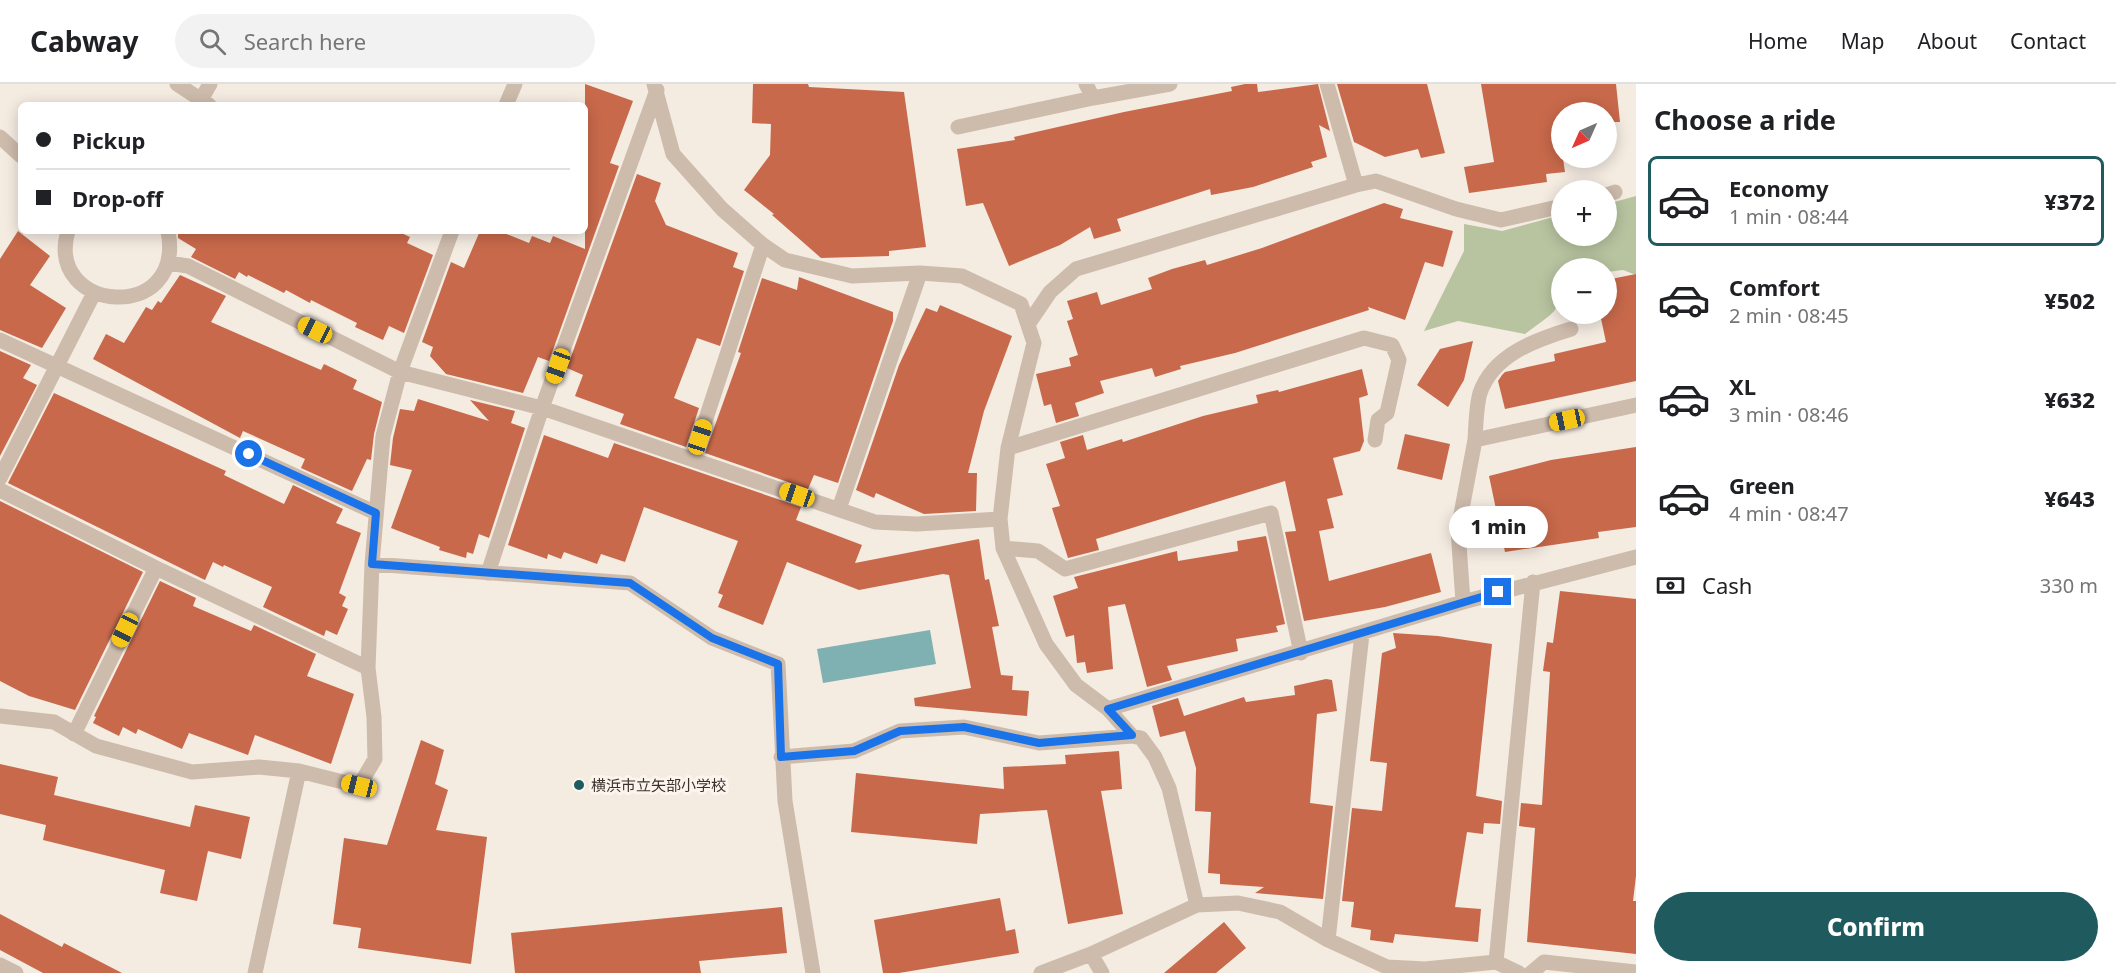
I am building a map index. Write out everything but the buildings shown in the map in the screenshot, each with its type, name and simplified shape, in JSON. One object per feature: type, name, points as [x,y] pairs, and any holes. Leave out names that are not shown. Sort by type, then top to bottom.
[{"type":"street","points":[[177,84],[200,102]]},
{"type":"street","points":[[204,102],[210,84]]},
{"type":"street","points":[[957,127],[1089,91],[1170,84]]},
{"type":"street","points":[[1327,84],[1356,185]]},
{"type":"street","points":[[507,102],[511,85]]},
{"type":"street","points":[[655,87],[673,154],[722,209],[763,245],[785,260],[852,276],[920,273],[962,276],[1021,304],[1034,343],[1008,448],[1000,519],[1003,548],[1046,644],[1076,685],[1108,709],[1132,735]]},
{"type":"street","points":[[488,573],[542,408],[655,87]]},
{"type":"street","points":[[0,137],[18,153]]},
{"type":"street","points":[[1029,323],[1050,292],[1076,269],[1356,185],[1376,181],[1456,209],[1501,220],[1551,209]]},
{"type":"street","points":[[68,234],[66,255],[71,271],[81,284],[94,293],[111,298],[129,298],[146,291],[159,279],[168,263],[171,245],[169,234]]},
{"type":"street","points":[[0,716],[54,722],[96,746],[192,772],[258,767],[299,771],[359,786],[375,759],[374,717],[368,668],[372,564],[383,436],[400,372],[451,234]]},
{"type":"street","points":[[693,458],[763,245]]},
{"type":"street","points":[[168,263],[188,266],[400,372],[542,408],[875,522],[917,524],[1000,519]]},
{"type":"street","points":[[839,509],[920,273]]},
{"type":"street","points":[[0,478],[94,293]]},
{"type":"street","points":[[1463,602],[1458,530],[1475,440],[1479,396],[1489,373],[1530,342],[1571,329]]},
{"type":"street","points":[[1008,448],[1364,338],[1392,345],[1399,360],[1387,413],[1378,420],[1375,440]]},
{"type":"street","points":[[0,340],[376,513]]},
{"type":"street","points":[[1475,440],[1636,405]]},
{"type":"street","points":[[0,490],[156,568],[368,668]]},
{"type":"street","points":[[1003,548],[1038,550],[1065,569],[1271,513],[1301,653]]},
{"type":"street","points":[[1108,709],[1301,653],[1463,602],[1636,557]]},
{"type":"street","points":[[372,564],[630,583],[712,638],[778,664],[785,801],[813,973]]},
{"type":"street","points":[[74,734],[156,568]]},
{"type":"street","points":[[1496,962],[1533,582]]},
{"type":"street","points":[[1328,940],[1362,634]]},
{"type":"street","points":[[781,757],[854,751],[900,731],[964,727],[1039,743],[1132,735],[1141,738],[1155,757],[1169,788],[1197,905]]},
{"type":"street","points":[[255,973],[299,771]]},
{"type":"street","points":[[1041,973],[1091,954],[1197,905],[1238,903],[1280,912],[1328,940],[1387,967],[1425,969],[1496,962],[1519,973]]},
{"type":"street","points":[[1091,954],[1102,973]]},
{"type":"street","points":[[1531,973],[1544,962],[1585,970],[1636,972]]},
{"type":"street","points":[[0,965],[16,973]]},
{"type":"green space","points":[[1636,196],[1636,275],[1623,270],[1617,271],[1617,258],[1551,258],[1551,315],[1525,334],[1458,321],[1424,331],[1464,251],[1464,224],[1502,231],[1551,218],[1551,246],[1617,246],[1617,201]]},
{"type":"water","points":[[930,630],[936,664],[823,683],[817,649]]},
{"type":"place","name":"横浜市立矢部小学校","points":[[579,785]]},
{"type":"route","points":[[249,454],[376,513],[372,564],[630,583],[712,638],[778,664],[781,757],[854,751],[900,731],[964,727],[1039,743],[1132,735],[1108,709],[1301,653],[1498,592]]}]
